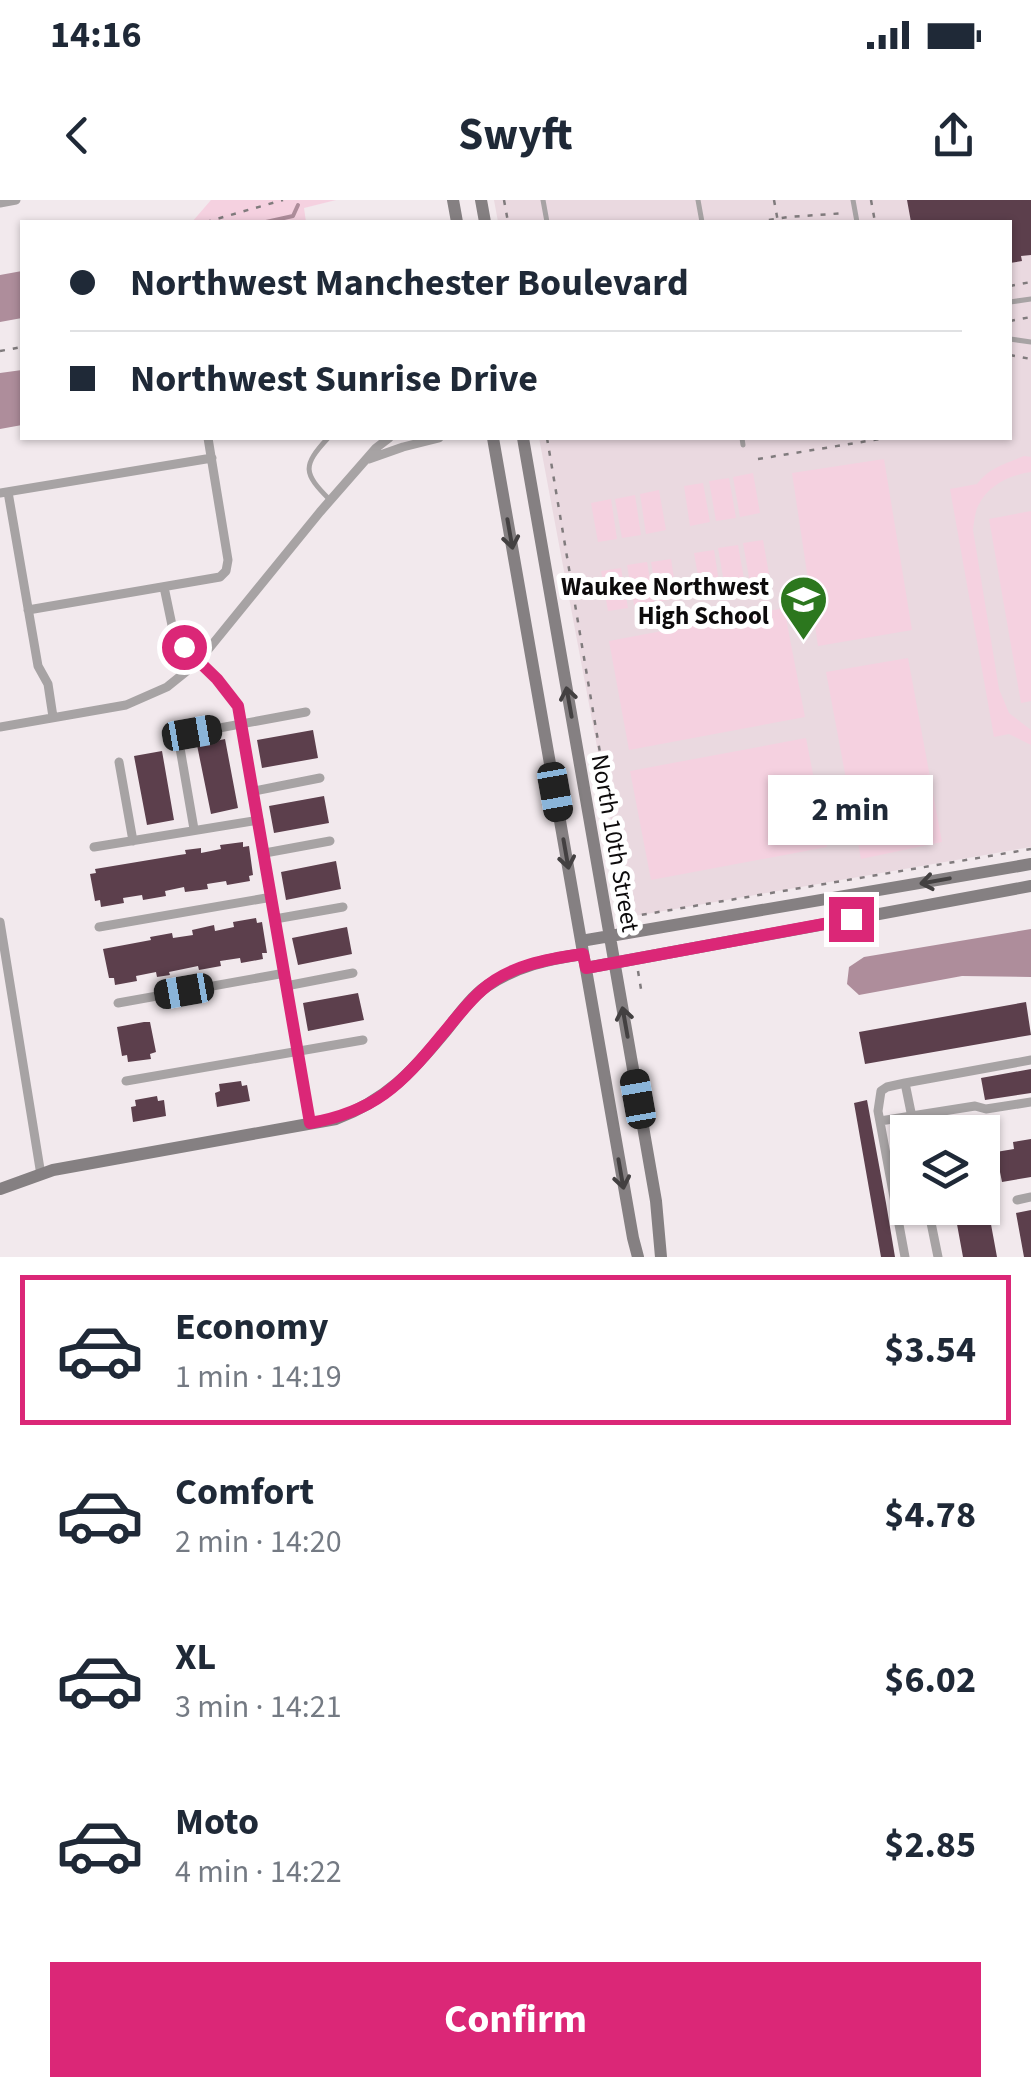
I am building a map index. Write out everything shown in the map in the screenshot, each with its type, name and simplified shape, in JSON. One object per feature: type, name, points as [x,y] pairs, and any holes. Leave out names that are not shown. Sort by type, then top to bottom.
[{"type":"main road","name":"North 10th Street","points":[[494,440],[638,1257]]},
{"type":"main road","name":"North 10th Street","points":[[522,440],[656,1201],[661,1257]]},
{"type":"main road","points":[[0,1189],[72,1167],[336,1119],[363,1109],[420,1062],[484,988],[522,966],[583,954],[610,936],[1031,864]]},
{"type":"main road","points":[[583,954],[614,962],[1031,886]]},
{"type":"street","points":[[0,203],[16,200]]},
{"type":"street","points":[[28,610],[220,577],[228,560],[208,440]]},
{"type":"street","points":[[0,727],[126,704],[167,687],[198,662],[330,501],[387,440]]},
{"type":"street","points":[[366,460],[431,440]]},
{"type":"street","points":[[53,717],[48,684],[38,666],[4,492],[212,458]]},
{"type":"street","points":[[164,587],[173,630],[238,706],[310,1123]]},
{"type":"street","points":[[194,830],[180,748],[183,739],[192,733],[306,712]]},
{"type":"street","points":[[119,762],[132,841]]},
{"type":"street","points":[[254,791],[320,778]]},
{"type":"street","points":[[94,848],[258,820]]},
{"type":"street","points":[[265,853],[330,842]]},
{"type":"street","points":[[100,927],[272,897]]},
{"type":"street","points":[[276,920],[343,907]]},
{"type":"street","points":[[0,922],[41,1174]]},
{"type":"street","points":[[118,1003],[284,973]]},
{"type":"street","points":[[286,986],[353,973]]},
{"type":"street","points":[[126,1081],[363,1040]]},
{"type":"street","points":[[905,1257],[878,1111],[881,1091],[1031,1060]]},
{"type":"street","points":[[905,1084],[912,1115]]},
{"type":"street","points":[[918,1115],[1031,1102]]},
{"type":"street","points":[[880,1122],[890,1120]]},
{"type":"street","points":[[1017,1200],[1031,1198]]},
{"type":"street","points":[[931,1225],[938,1257]]},
{"type":"lane","points":[[854,200],[858,220]]},
{"type":"lane","points":[[326,440],[314,454],[309,475],[330,501]]},
{"type":"path","points":[[213,220],[284,200]]},
{"type":"path","points":[[788,220],[856,211]]},
{"type":"path","points":[[547,440],[628,917],[1031,850]]},
{"type":"path","points":[[818,440],[820,448]]},
{"type":"path","points":[[758,460],[873,440]]},
{"type":"shaded area","points":[[211,200],[336,200],[304,208],[306,220],[194,220]]},
{"type":"shaded area","name":"Waukee Northwest High School","points":[[494,200],[1031,200],[1031,847],[629,917],[539,440],[1012,440],[1012,220],[498,220]]},
{"type":"shaded area","points":[[20,271],[20,318],[0,322],[0,275]]},
{"type":"shaded area","points":[[20,370],[20,425],[0,429],[0,373]]},
{"type":"shaded area","points":[[1024,456],[1031,457],[1031,472],[1008,479],[988,492],[977,508],[973,530],[999,689],[1009,713],[1031,730],[1031,745],[1009,734],[994,737],[950,489],[977,484],[992,470]]},
{"type":"shaded area","points":[[884,459],[912,630],[818,646],[792,473]]},
{"type":"shaded area","points":[[753,473],[760,513],[740,517],[733,477]]},
{"type":"shaded area","points":[[729,478],[736,518],[716,521],[709,481]]},
{"type":"shaded area","points":[[703,483],[710,522],[690,526],[684,486]]},
{"type":"shaded area","points":[[659,490],[666,530],[646,534],[640,494]]},
{"type":"shaded area","points":[[635,495],[641,535],[622,538],[615,499]]},
{"type":"shaded area","points":[[611,499],[617,539],[598,542],[591,503]]},
{"type":"shaded area","points":[[1031,511],[1031,701],[1021,703],[989,519]]},
{"type":"shaded area","points":[[763,540],[770,580],[750,583],[743,543]]},
{"type":"shaded area","points":[[738,545],[745,584],[725,588],[718,548]]},
{"type":"shaded area","points":[[714,550],[720,589],[701,593],[694,553]]},
{"type":"shaded area","points":[[671,559],[677,598],[658,602],[651,562]]},
{"type":"shaded area","points":[[647,562],[654,602],[634,605],[627,565]]},
{"type":"shaded area","points":[[621,568],[628,608],[608,611],[601,571]]},
{"type":"shaded area","points":[[784,608],[805,717],[629,750],[609,641]]},
{"type":"shaded area","points":[[908,658],[942,842],[861,859],[826,672]]},
{"type":"shaded area","points":[[806,738],[827,847],[651,880],[630,771]]},
{"type":"shaded area","points":[[1031,929],[1031,977],[962,976],[859,995],[847,984],[849,967],[864,957]]},
{"type":"building","points":[[907,200],[1031,200],[1031,255],[1012,263],[1012,220],[911,220]]},
{"type":"building","points":[[313,730],[318,758],[262,768],[257,740]]},
{"type":"building","points":[[225,739],[238,808],[211,814],[197,745]]},
{"type":"building","points":[[162,751],[174,820],[147,825],[134,756]]},
{"type":"building","points":[[324,796],[329,823],[274,833],[269,806]]},
{"type":"building","points":[[243,842],[243,847],[249,846],[253,875],[249,876],[250,881],[207,884],[208,889],[185,892],[184,887],[165,891],[166,896],[123,898],[124,903],[101,907],[100,900],[95,901],[90,874],[96,873],[95,869],[186,854],[185,850],[201,848],[201,853]]},
{"type":"building","points":[[336,861],[341,889],[286,900],[281,872]]},
{"type":"building","points":[[256,918],[257,923],[262,922],[267,953],[262,953],[263,959],[220,961],[221,966],[199,970],[198,966],[157,977],[156,972],[115,985],[114,978],[109,978],[103,949],[172,933],[173,938],[193,935],[192,930],[214,925],[215,931],[234,927],[233,922]]},
{"type":"building","points":[[347,927],[352,954],[298,965],[292,938]]},
{"type":"building","points":[[358,993],[364,1020],[308,1031],[303,1003]]},
{"type":"building","points":[[1026,1002],[1031,1035],[865,1064],[859,1032]]},
{"type":"building","points":[[150,1022],[156,1052],[150,1054],[151,1059],[128,1062],[127,1055],[122,1056],[117,1027]]},
{"type":"building","points":[[1031,1069],[1031,1093],[985,1100],[981,1078]]},
{"type":"building","points":[[241,1081],[242,1086],[247,1085],[250,1101],[217,1107],[215,1093],[220,1091],[219,1084]]},
{"type":"building","points":[[157,1096],[158,1101],[164,1100],[166,1116],[133,1122],[131,1107],[136,1106],[135,1100]]},
{"type":"building","points":[[867,1100],[895,1257],[881,1257],[854,1103]]},
{"type":"building","points":[[1031,1139],[1031,1177],[1002,1182],[1000,1151],[1014,1149],[1013,1142]]},
{"type":"building","points":[[1031,1210],[1031,1257],[1024,1257],[1016,1213]]},
{"type":"building","points":[[957,1225],[991,1225],[997,1257],[963,1257]]},
{"type":"waterway","points":[[275,220],[293,216],[298,205]]},
{"type":"place","name":"Waukee Northwest High School","points":[[804,642]]},
{"type":"route","points":[[184,647],[238,706],[310,1123],[363,1109],[388,1092],[420,1062],[484,988],[522,966],[583,954],[586,968],[851,919]]}]
